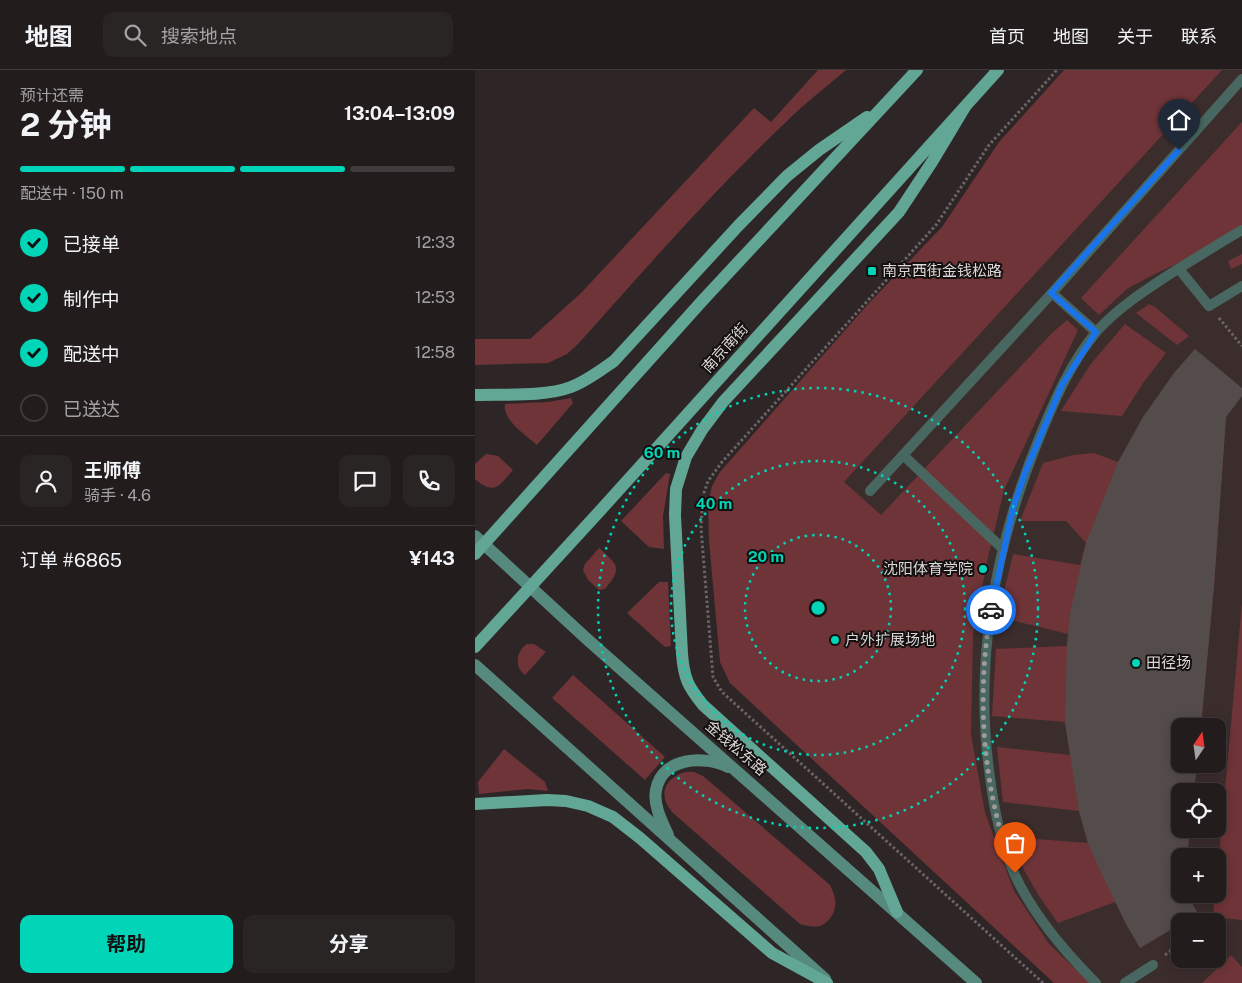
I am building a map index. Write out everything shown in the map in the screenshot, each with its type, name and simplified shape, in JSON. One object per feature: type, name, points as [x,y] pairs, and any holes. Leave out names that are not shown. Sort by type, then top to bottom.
[{"type":"main road","points":[[475,554],[479,540],[917,70]]},
{"type":"main road","name":"南京南街","points":[[475,646],[530,588],[998,70]]},
{"type":"main road","points":[[475,395],[555,392],[571,387],[591,377],[614,361],[739,225],[787,176],[819,150],[888,103]]},
{"type":"main road","points":[[897,912],[879,869],[865,852],[703,705],[690,690],[684,672],[682,654],[675,515],[676,489],[686,457],[702,430],[718,409],[899,212],[965,107]]},
{"type":"main road","name":"金钱松东路","points":[[479,540],[530,588],[976,983]]},
{"type":"main road","points":[[475,665],[828,983]]},
{"type":"main road","points":[[672,841],[663,824],[656,801],[656,789],[666,771],[673,765],[696,760],[723,764],[739,773]]},
{"type":"main road","points":[[475,804],[547,800],[566,801],[588,806],[613,817],[640,838],[772,953],[828,983]]},
{"type":"lane","points":[[870,491],[1051,293],[1242,79]]},
{"type":"lane","points":[[1096,983],[1068,956],[1034,907],[1015,873],[1001,834],[992,793],[983,718],[984,672],[988,626],[1003,548],[1013,508],[1054,402],[1067,376],[1096,332],[1124,306],[1242,230]]},
{"type":"lane","points":[[1179,269],[1209,306],[1242,286]]},
{"type":"lane","points":[[1051,293],[1096,332]]},
{"type":"lane","points":[[903,455],[1003,548]]},
{"type":"lane","points":[[1125,983],[1153,965]]},
{"type":"path","points":[[1043,983],[722,692],[713,677],[701,519],[704,493],[709,480],[722,462],[936,225],[989,145],[1057,70]]},
{"type":"path","points":[[1209,306],[1242,346]]},
{"type":"shaded area","points":[[818,70],[846,70],[793,115],[732,175],[567,354],[548,363],[475,365],[475,339],[530,339],[581,293],[754,108],[771,122]]},
{"type":"shaded area","points":[[1064,70],[1222,70],[844,482],[881,515],[1053,332],[1067,320],[1078,330],[1004,490],[987,562],[973,635],[971,734],[985,813],[1014,891],[1049,944],[1090,983],[1054,983],[730,683],[720,662],[709,541],[708,503],[712,486],[720,472],[869,303],[942,227],[999,142]]},
{"type":"shaded area","name":"沈阳体育学院","points":[[1122,70],[1242,70],[1242,983],[1054,983],[730,683],[720,662]]},
{"type":"shaded area","points":[[1242,122],[1242,235],[1128,288],[1099,315],[1081,298]]},
{"type":"shaded area","points":[[1242,254],[1242,264],[1231,269],[1228,261]]},
{"type":"shaded area","points":[[1149,304],[1189,336],[1177,345],[1136,313]]},
{"type":"shaded area","points":[[1125,324],[1166,353],[1143,383],[1122,416],[1061,411],[1090,365]]},
{"type":"shaded area","name":"田径场","points":[[1242,388],[1226,417],[1214,585],[1202,718],[1171,718],[1171,773],[1196,773],[1195,783],[1171,783],[1171,838],[1189,838],[1188,848],[1171,848],[1171,903],[1192,903],[1197,913],[1171,913],[1171,929],[1140,948],[1115,902],[1058,923],[1024,870],[1011,837],[1088,843],[1079,811],[1003,802],[997,747],[1070,755],[1065,722],[992,716],[996,649],[1067,646],[1068,634],[998,617],[1013,554],[1080,565],[1086,543],[1066,521],[1020,521],[1043,463],[1073,455],[1094,453],[1118,462]]},
{"type":"shaded area","points":[[571,398],[573,403],[537,445],[516,427],[507,416],[505,410],[505,404],[548,402]]},
{"type":"shaded area","points":[[486,454],[498,456],[513,470],[504,481],[492,488],[475,479],[475,464]]},
{"type":"shaded area","points":[[666,473],[670,474],[663,516],[664,549],[649,547],[621,521]]},
{"type":"shaded area","points":[[599,548],[614,563],[616,571],[605,589],[599,590],[588,580],[583,570],[585,564]]},
{"type":"shaded area","points":[[659,582],[668,582],[671,646],[665,647],[627,613]]},
{"type":"shaded area","points":[[1242,603],[1242,920],[1226,918],[1226,913],[1213,913],[1214,903],[1226,903],[1226,848],[1220,848],[1221,838],[1226,838],[1226,783]]},
{"type":"shaded area","points":[[527,644],[534,644],[546,652],[525,675],[519,668],[518,659],[523,647]]},
{"type":"shaded area","points":[[573,675],[665,757],[645,780],[552,698]]},
{"type":"shaded area","points":[[504,749],[545,782],[548,791],[528,789],[479,794],[478,782]]},
{"type":"shaded area","points":[[686,772],[694,772],[703,776],[830,885],[835,896],[835,908],[827,922],[820,926],[800,924],[673,813],[666,802],[666,787],[668,782],[676,776]]},
{"type":"shaded area","points":[[1231,955],[1242,967],[1242,983],[1202,983],[1218,968],[1226,968],[1226,960]]},
{"type":"building","name":"田径场","points":[[1195,349],[1242,388],[1242,396],[1226,417],[1214,585],[1202,718],[1171,718],[1171,773],[1196,773],[1195,783],[1171,783],[1171,838],[1189,838],[1188,848],[1171,848],[1171,903],[1192,903],[1197,913],[1171,913],[1171,929],[1140,948],[1126,924],[1098,866],[1088,843],[1079,811],[1065,722],[1067,646],[1070,613],[1086,543],[1118,462],[1143,417],[1174,373]]},
{"type":"way so far","points":[[991,610],[984,672],[983,718],[986,752],[1001,834],[1015,873]]},
{"type":"place","name":"南京西街金钱松路","points":[[872,271]]},
{"type":"place","name":"沈阳体育学院","points":[[983,569]]},
{"type":"place","name":"户外扩展场地","points":[[835,640]]},
{"type":"place","name":"田径场","points":[[1136,663]]},
{"type":"route","points":[[991,610],[1004,541],[1025,473],[1062,385],[1096,332],[1051,293],[1179,150]]}]
